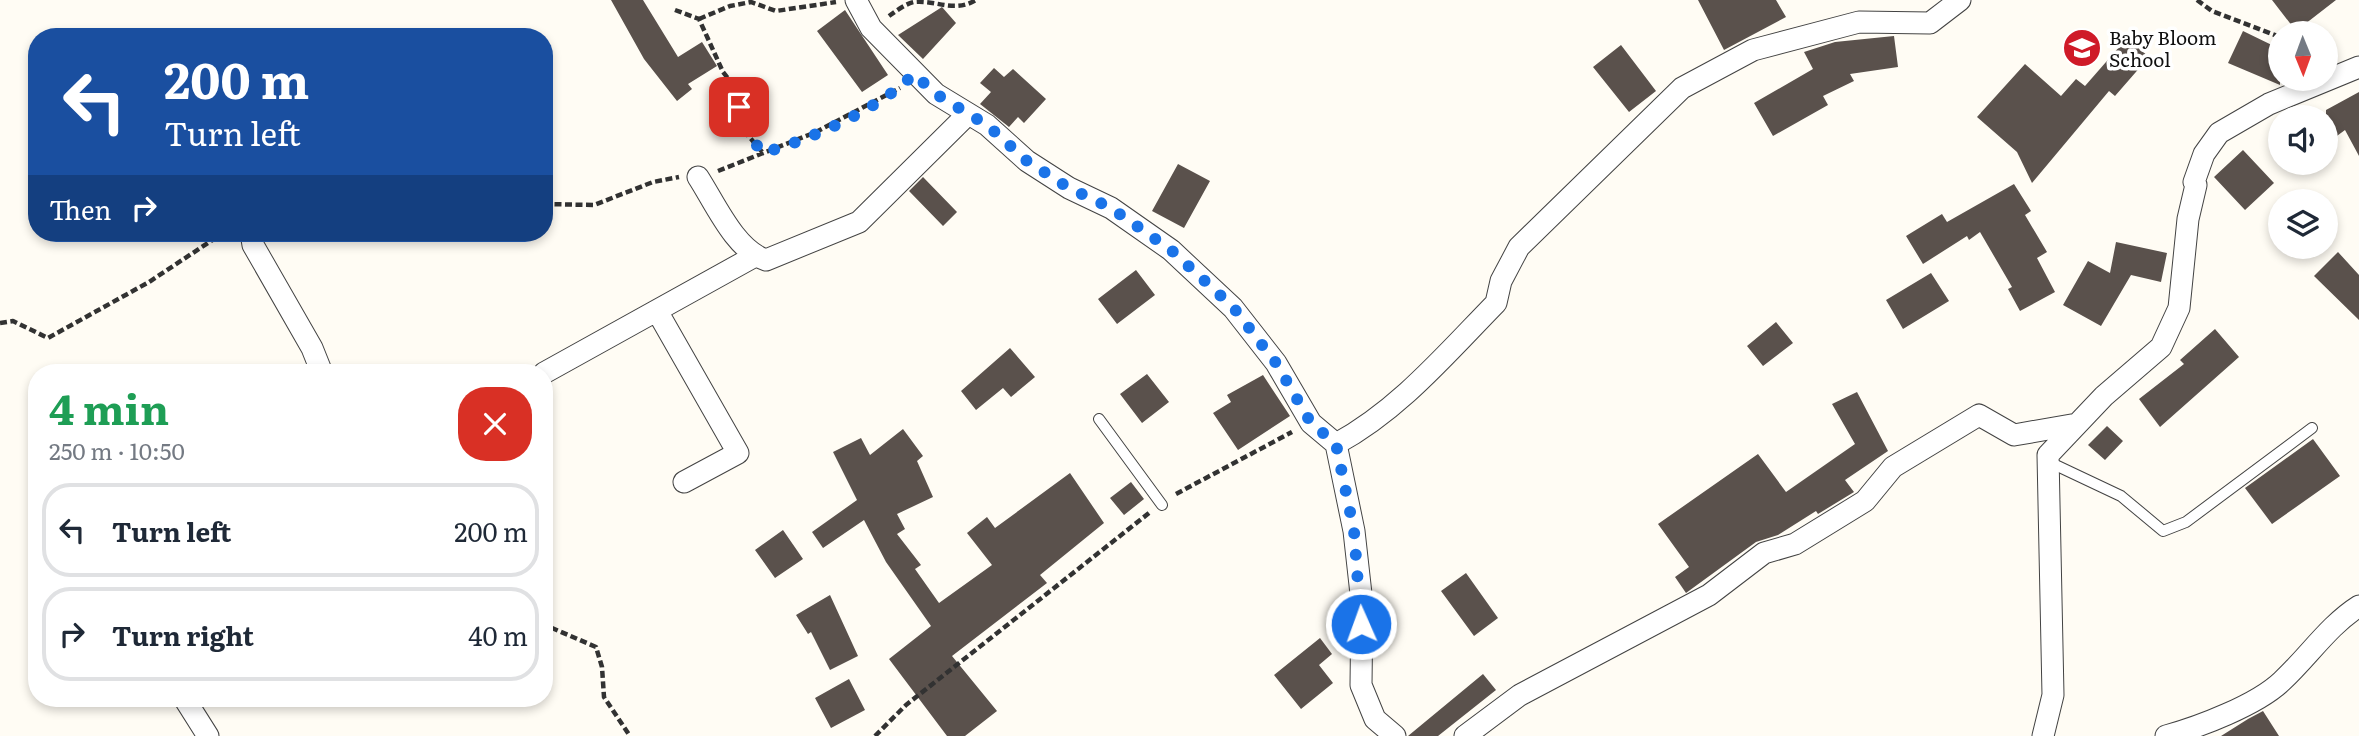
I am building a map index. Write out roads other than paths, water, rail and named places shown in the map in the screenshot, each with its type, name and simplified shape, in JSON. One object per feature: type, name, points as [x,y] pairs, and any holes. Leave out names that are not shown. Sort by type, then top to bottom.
[{"type":"street","points":[[856,0],[871,28],[914,74],[987,125],[1027,161],[1069,188],[1111,208],[1171,250],[1233,307],[1276,363],[1311,423],[1336,444],[1354,531],[1361,591],[1361,685],[1375,719],[1395,736]]},
{"type":"street","points":[[1929,0],[1930,23]]},
{"type":"street","points":[[1336,444],[1366,427],[1394,406],[1496,303],[1501,281],[1520,247],[1682,88],[1753,50],[1859,22],[1930,23],[1960,0]]},
{"type":"street","points":[[2043,736],[2053,695],[2048,455],[2104,396],[2161,347],[2179,308],[2188,219],[2196,185],[2194,182],[2204,154],[2220,133],[2269,104],[2359,67]]},
{"type":"street","points":[[698,177],[730,227],[755,256],[766,260],[859,222],[968,114]]},
{"type":"street","points":[[252,242],[318,364]]},
{"type":"street","points":[[553,368],[755,256]]},
{"type":"street","points":[[657,311],[738,453],[684,482]]},
{"type":"street","points":[[1465,736],[1520,695],[1709,595],[1764,553],[1795,544],[1865,501],[1893,467],[1979,415],[2014,435],[2077,424]]},
{"type":"street","points":[[2166,736],[2207,724],[2280,683],[2344,615],[2359,606]]},
{"type":"street","points":[[190,707],[208,736]]},
{"type":"lane","points":[[1099,419],[1162,505]]},
{"type":"lane","points":[[2049,462],[2121,496],[2163,531],[2186,523],[2312,428]]},
{"type":"place","name":"Baby Bloom School","points":[[2082,48]]}]
